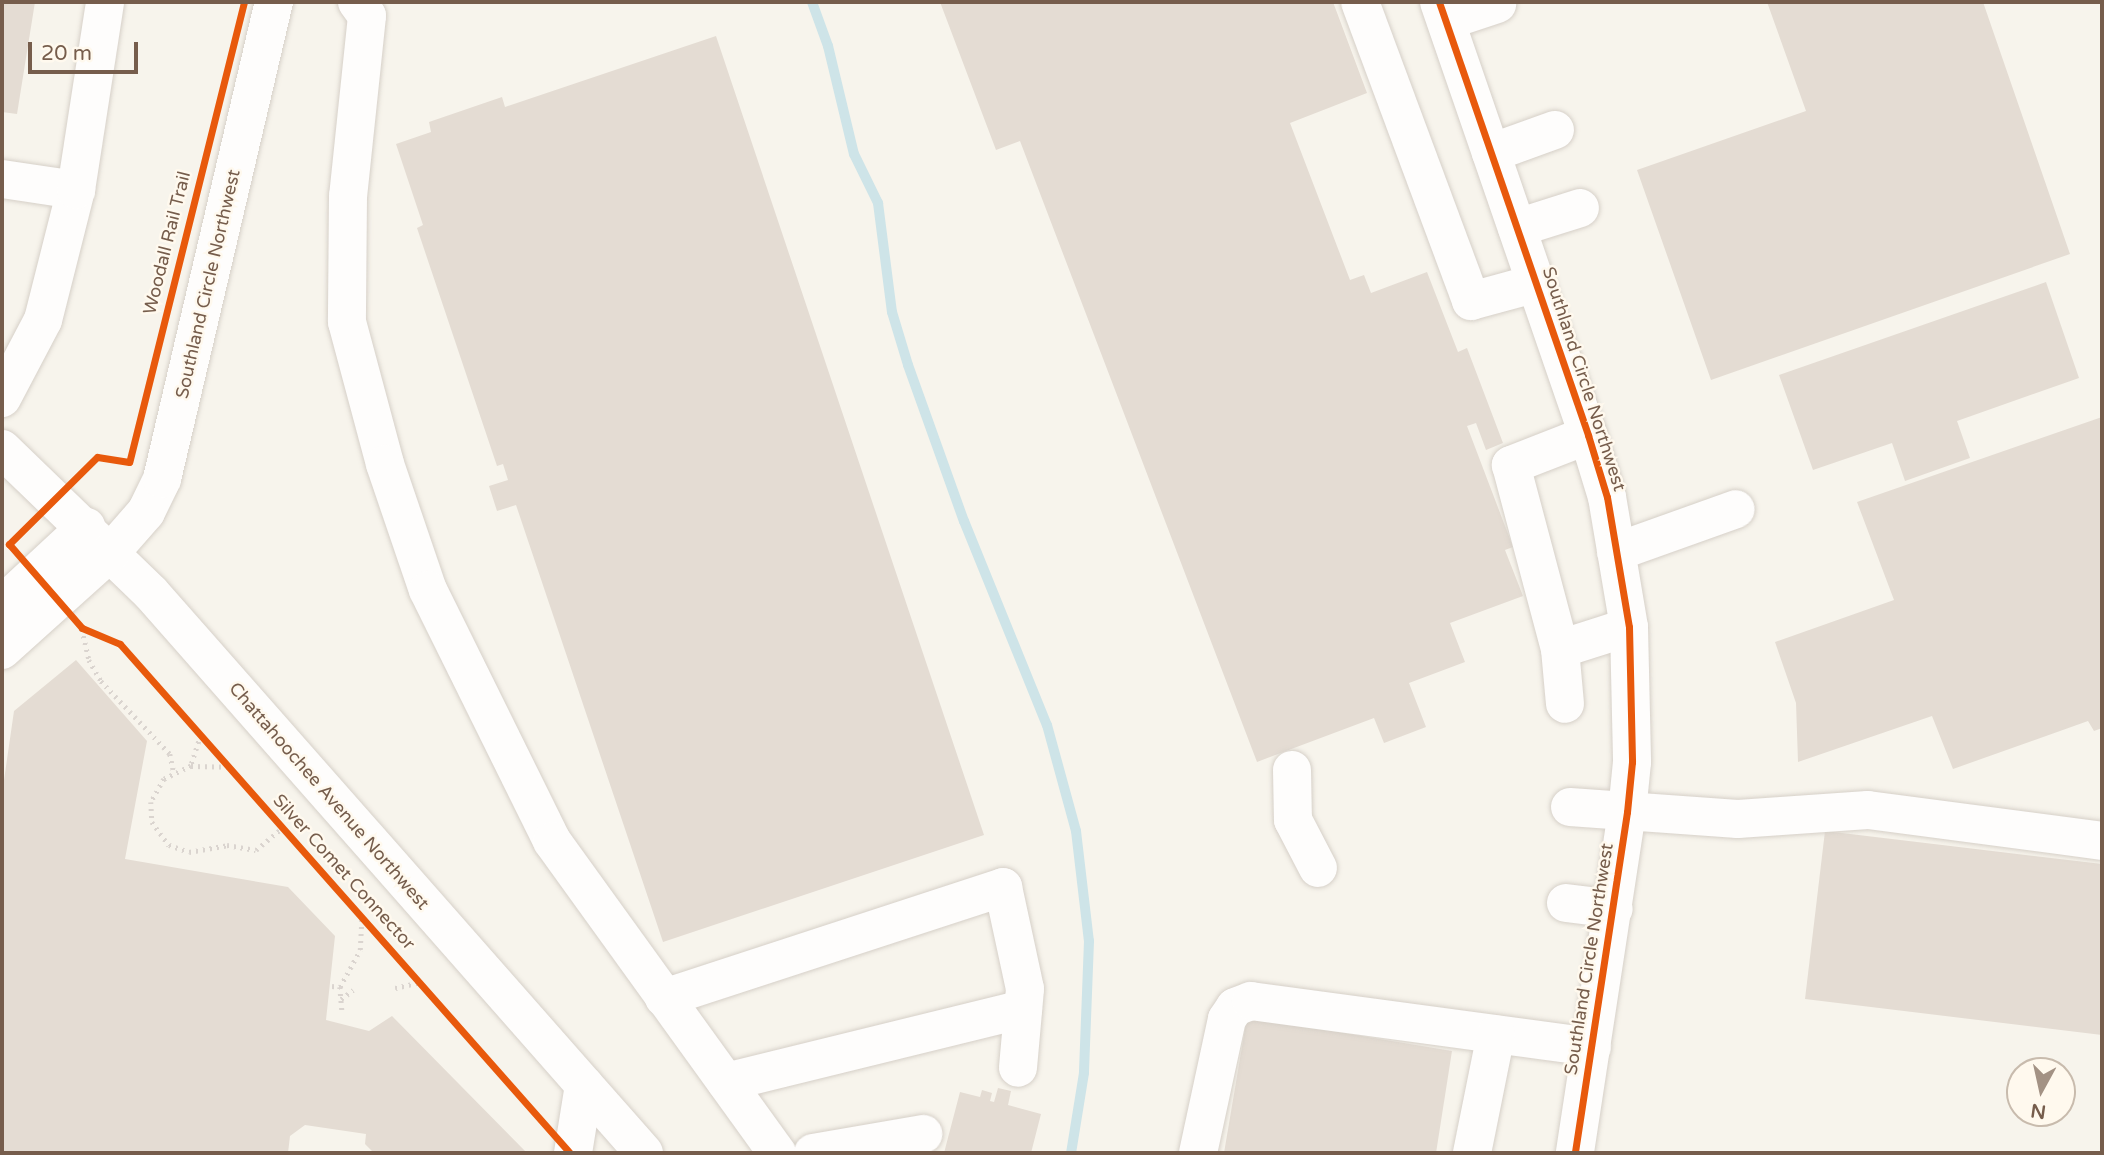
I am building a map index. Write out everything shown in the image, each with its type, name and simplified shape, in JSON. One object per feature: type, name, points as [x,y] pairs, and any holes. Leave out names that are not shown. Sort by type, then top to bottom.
[{"type":"street","points":[[2,398],[43,320],[76,190],[105,2]]},
{"type":"street","name":"Southland Circle Northwest","points":[[58,602],[98,540],[146,512],[162,479],[274,2]]},
{"type":"street","points":[[357,2],[367,16],[348,196],[348,322],[385,464],[428,590],[552,841],[777,1153]]},
{"type":"street","points":[[1360,2],[1471,301],[1536,283]]},
{"type":"street","points":[[1443,11],[1497,4]]},
{"type":"street","name":"Southland Circle Northwest","points":[[1443,11],[1607,497],[1629,627],[1632,762],[1627,812],[1575,1153]]},
{"type":"street","points":[[1491,153],[1555,130]]},
{"type":"street","points":[[2,179],[76,190]]},
{"type":"street","points":[[1517,228],[1580,208]]},
{"type":"street","points":[[1565,704],[1560,649],[1511,465],[1588,435]]},
{"type":"street","name":"Chattahoochee Avenue Northwest","points":[[2,449],[98,540],[644,1153]]},
{"type":"street","points":[[1616,552],[1736,509]]},
{"type":"street","points":[[2,605],[58,602]]},
{"type":"street","points":[[2,650],[58,602]]},
{"type":"street","points":[[1560,649],[1629,627]]},
{"type":"street","points":[[1292,770],[1293,820],[1318,868]]},
{"type":"street","points":[[1570,807],[1738,819],[1868,810],[2102,841]]},
{"type":"street","points":[[664,998],[1003,887],[1025,989],[1018,1068]]},
{"type":"street","points":[[1566,903],[1614,909]]},
{"type":"street","points":[[1198,1153],[1227,1019],[1235,1007],[1251,1001],[1592,1047]]},
{"type":"street","points":[[726,1083],[1023,1009]]},
{"type":"street","points":[[1472,1153],[1496,1034]]},
{"type":"street","points":[[573,1153],[584,1085]]},
{"type":"street","points":[[813,1153],[923,1134]]},
{"type":"path","points":[[58,602],[94,633]]},
{"type":"path","points":[[58,602],[101,681],[170,754],[174,773]]},
{"type":"path","points":[[192,725],[208,743]]},
{"type":"path","points":[[191,766],[201,735]]},
{"type":"path","points":[[222,759],[239,777]]},
{"type":"path","points":[[230,767],[191,766],[174,773],[158,786],[150,813],[169,845],[189,852],[227,845],[256,850],[283,827]]},
{"type":"path","points":[[342,1011],[340,987],[360,950],[362,916]]},
{"type":"path","points":[[395,988],[421,982]]},
{"type":"path","points":[[332,986],[340,987]]},
{"type":"path","points":[[341,999],[353,990]]},
{"type":"building","points":[[2,2],[35,2],[17,114],[2,112]]},
{"type":"building","points":[[940,2],[1333,2],[1367,93],[1290,123],[1350,280],[1364,275],[1371,293],[1427,272],[1458,352],[1467,348],[1503,443],[1486,450],[1476,423],[1467,426],[1513,547],[1505,550],[1523,596],[1450,623],[1465,662],[1409,683],[1426,727],[1384,743],[1374,718],[1257,762],[1020,141],[996,150]]},
{"type":"building","points":[[1767,2],[1983,2],[2070,254],[1711,380],[1637,170],[1806,111]]},
{"type":"building","points":[[716,36],[984,835],[663,942],[516,505],[497,511],[489,486],[508,480],[503,464],[497,466],[417,228],[423,225],[396,144],[431,132],[429,122],[502,97],[505,107]]},
{"type":"building","points":[[2046,282],[2079,378],[1957,421],[1970,458],[1905,481],[1892,443],[1813,470],[1779,375]]},
{"type":"building","points":[[2102,417],[2102,728],[2094,731],[2088,721],[1953,769],[1932,716],[1798,762],[1796,703],[1775,642],[1894,600],[1857,502]]},
{"type":"building","points":[[76,660],[147,741],[125,859],[288,887],[335,936],[326,1020],[369,1031],[392,1016],[527,1153],[374,1153],[365,1144],[366,1134],[305,1125],[290,1136],[288,1153],[2,1153],[2,794],[14,711]]},
{"type":"building","points":[[1825,831],[2102,864],[2102,1035],[1805,999]]},
{"type":"building","points":[[1247,1017],[1452,1051],[1436,1153],[1224,1153]]},
{"type":"building","points":[[998,1088],[1011,1091],[1008,1105],[1041,1114],[1031,1153],[944,1153],[960,1092],[980,1097],[982,1090],[992,1093],[990,1101],[994,1102]]},
{"type":"waterway","points":[[812,2],[828,46],[854,154],[878,203],[892,312],[908,365],[964,521],[1047,725],[1076,831],[1089,941],[1084,1073],[1071,1153]]},
{"type":"cycle path","name":"Woodall Rail Trail","points":[[244,2],[129,462],[97,457],[9,544],[82,628],[120,644],[570,1153]]},
{"type":"cycle path","points":[[1439,2],[1607,497],[1629,627],[1632,762],[1627,812],[1575,1153]]}]
